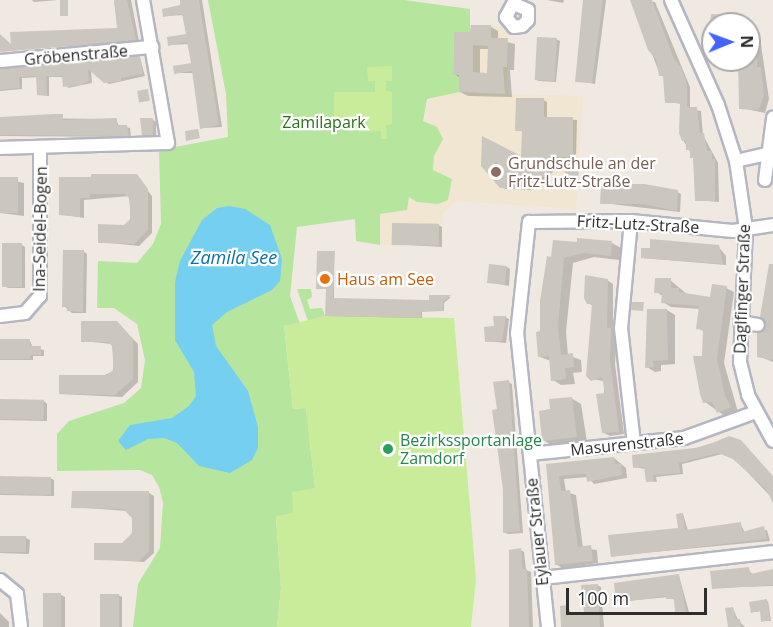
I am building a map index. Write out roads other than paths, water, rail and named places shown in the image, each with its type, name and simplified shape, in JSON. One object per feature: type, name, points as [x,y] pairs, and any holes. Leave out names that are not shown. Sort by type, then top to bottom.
[{"type":"street","points":[[0,148],[39,150],[47,144],[168,142],[143,0]]},
{"type":"street","name":"Daglfinger Straße","points":[[671,0],[718,105],[736,160],[746,229],[740,322],[741,372],[756,412],[773,441]]},
{"type":"street","name":"Gröbenstraße","points":[[0,61],[152,46]]},
{"type":"street","points":[[765,180],[773,118]]},
{"type":"street","name":"Ina-Seidel-Bogen","points":[[0,316],[25,313],[40,296],[39,150]]},
{"type":"street","points":[[736,160],[767,154]]},
{"type":"street","points":[[631,221],[621,328],[634,443]]},
{"type":"street","name":"Fritz-Lutz-Straße","points":[[529,222],[631,221],[746,229],[773,225]]},
{"type":"street","name":"Eylauer Straße","points":[[529,222],[518,334],[548,627]]},
{"type":"street","points":[[740,322],[758,325]]},
{"type":"street","name":"Masurenstraße","points":[[530,454],[702,434],[756,412]]},
{"type":"street","points":[[542,578],[773,552]]},
{"type":"street","points":[[0,580],[17,594],[21,627]]},
{"type":"water","name":"Zamila See","points":[[229,206],[245,209],[270,225],[282,259],[280,281],[272,290],[227,312],[212,325],[216,346],[248,391],[258,427],[258,448],[252,460],[230,473],[199,466],[177,443],[164,438],[148,439],[126,450],[118,441],[130,425],[172,418],[189,406],[196,396],[194,372],[175,340],[175,282],[180,261],[202,220],[217,208]]},
{"type":"tunnel","points":[[758,325],[773,328]]},
{"type":"place","name":"Grundschule an der Fritz-Lutz-Straße","points":[[496,172]]},
{"type":"place","name":"Haus am See","points":[[325,279]]},
{"type":"place","name":"Bezirkssportanlage Zamdorf","points":[[388,449]]},
{"type":"park label","name":"Zamilapark","points":[[324,122]]}]
